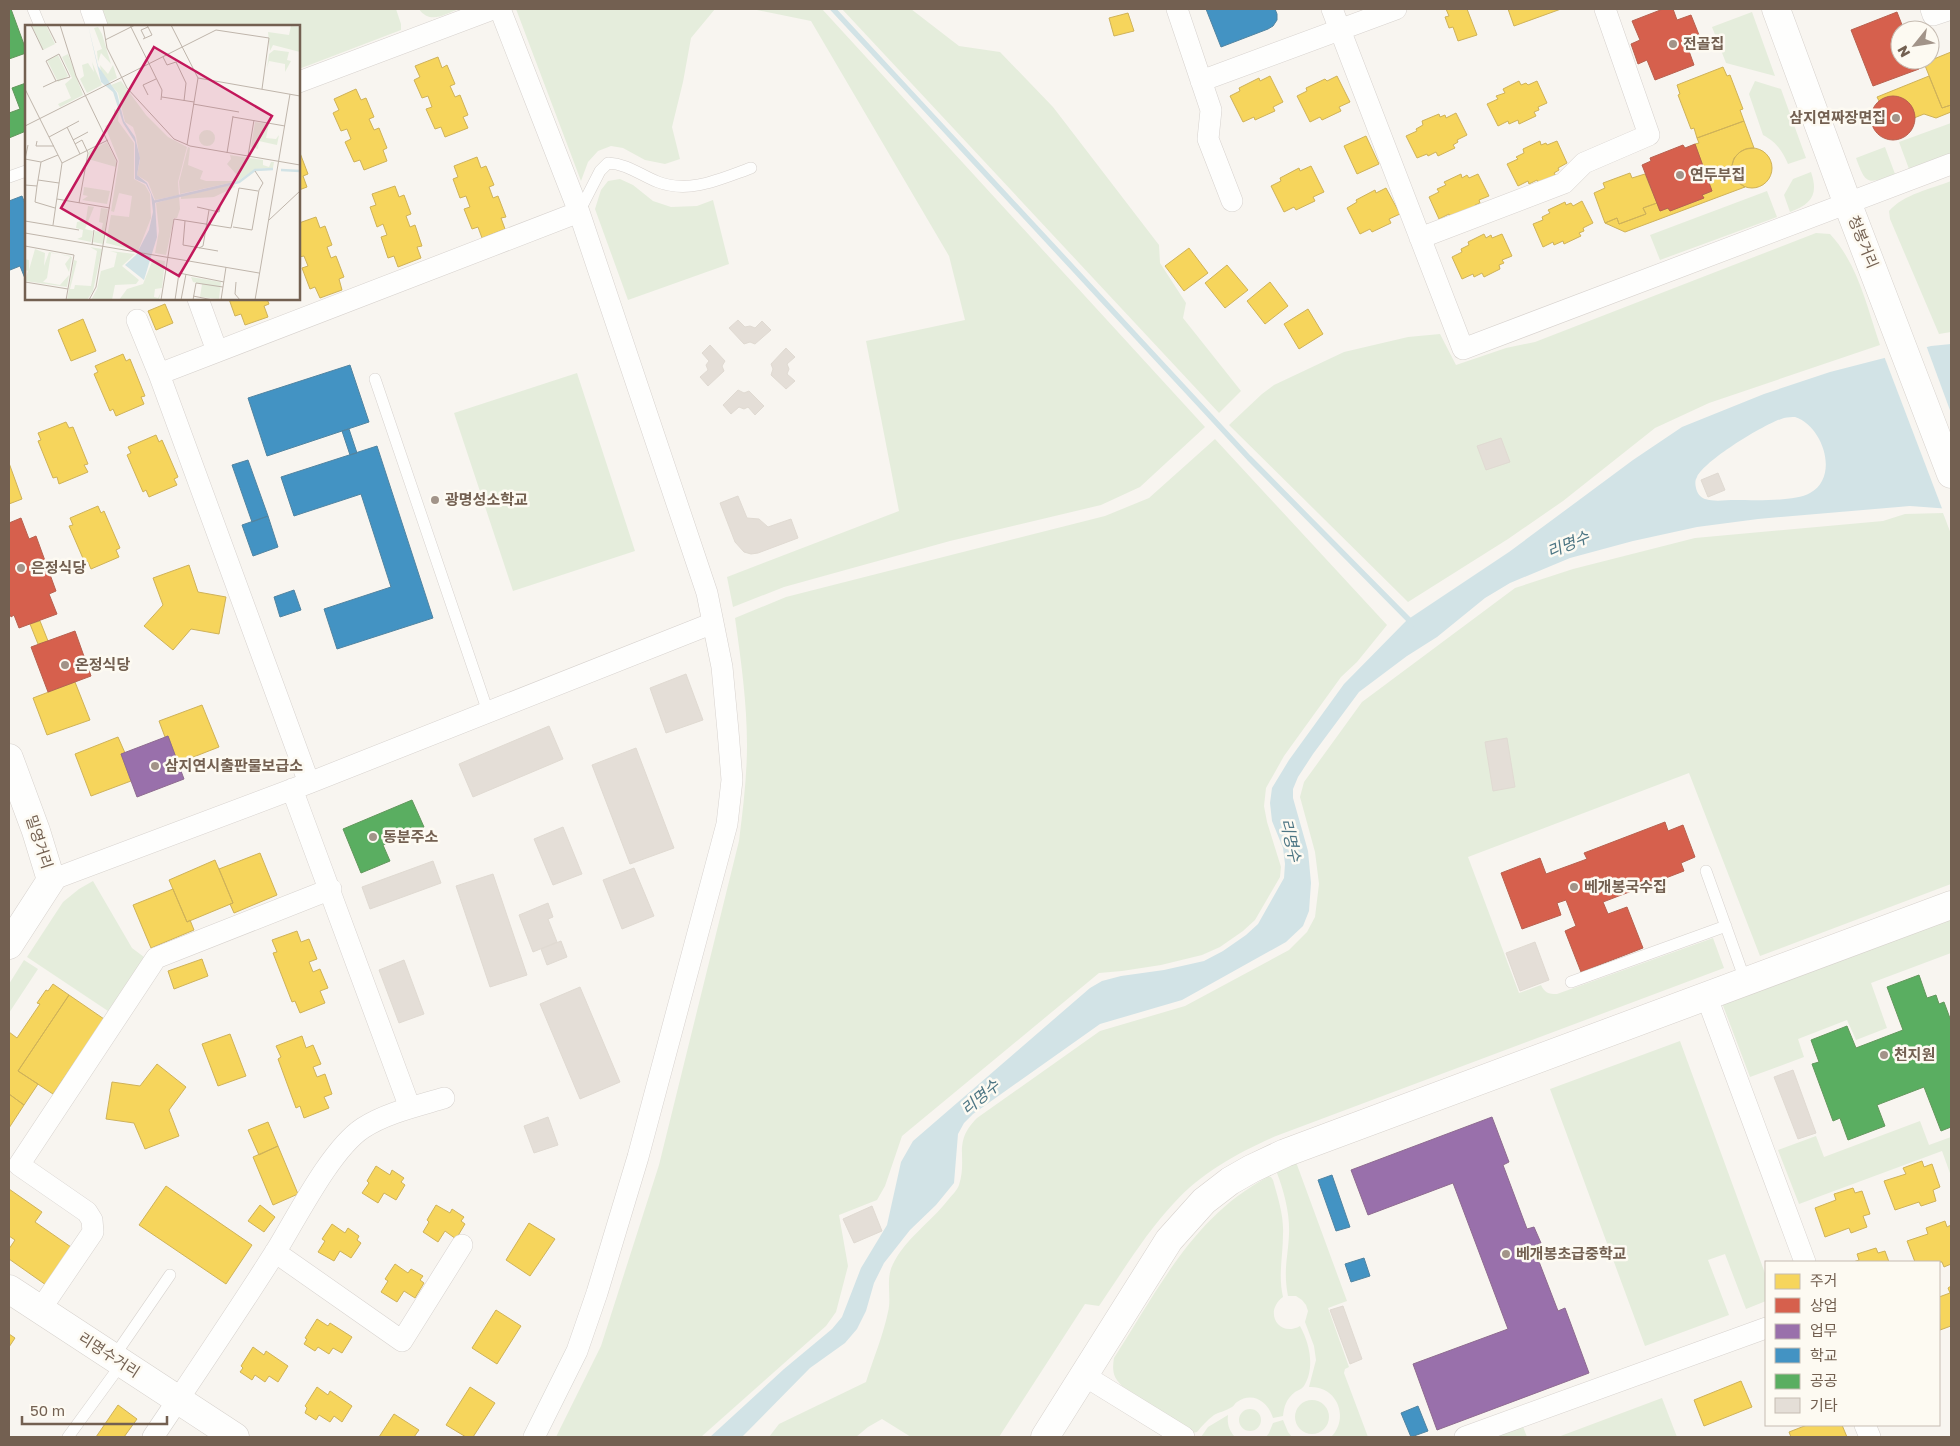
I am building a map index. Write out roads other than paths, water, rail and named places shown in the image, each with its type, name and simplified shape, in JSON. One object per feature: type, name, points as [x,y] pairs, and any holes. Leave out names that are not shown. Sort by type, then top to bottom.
[{"type":"street","points":[[91,9],[97,25]]},
{"type":"street","points":[[300,82],[493,9]]},
{"type":"street","points":[[500,9],[578,212],[707,593],[722,668],[732,780],[728,824],[638,1157],[598,1293],[576,1351],[534,1437]]},
{"type":"street","points":[[1177,9],[1211,110],[1208,139],[1232,201]]},
{"type":"street","points":[[1332,9],[1463,349],[1951,164]]},
{"type":"street","points":[[1202,81],[1396,9]]},
{"type":"street","points":[[1420,238],[1564,183],[1584,163],[1649,134],[1606,9]]},
{"type":"street","name":"청봉거리","points":[[1776,9],[1847,202],[1903,344],[1951,474]]},
{"type":"street","points":[[1931,9],[1933,15],[1951,9]]},
{"type":"street","points":[[159,374],[578,212]]},
{"type":"street","points":[[198,300],[217,351]]},
{"type":"street","points":[[137,320],[159,374],[301,786],[330,890],[410,1108]]},
{"type":"street","points":[[51,880],[301,786],[712,623]]},
{"type":"street","name":"밀영거리","points":[[9,758],[36,831],[51,880],[9,945]]},
{"type":"street","points":[[40,1310],[93,1232],[92,1220],[87,1212],[19,1165],[156,958],[330,890]]},
{"type":"street","points":[[1045,1437],[1169,1240],[1204,1200],[1230,1181],[1285,1153],[1951,904]]},
{"type":"street","points":[[1706,995],[1805,1261]]},
{"type":"street","points":[[153,1437],[275,1252],[321,1176],[346,1142],[362,1129],[382,1118],[444,1098]]},
{"type":"street","points":[[275,1252],[402,1341],[462,1245]]},
{"type":"street","name":"리명수거리","points":[[9,1290],[235,1437]]},
{"type":"street","points":[[1465,1437],[1765,1328]]},
{"type":"street","points":[[1085,1376],[1184,1437]]},
{"type":"lane","points":[[34,9],[40,25]]},
{"type":"lane","points":[[578,212],[600,171],[608,163],[620,164],[675,187],[701,185],[750,168]]},
{"type":"lane","points":[[9,177],[25,171]]},
{"type":"lane","points":[[375,379],[488,712]]},
{"type":"lane","points":[[1706,871],[1745,980]]},
{"type":"lane","points":[[1571,982],[1726,926]]},
{"type":"lane","points":[[68,1437],[170,1275]]},
{"type":"water","name":"리명수","points":[[1951,344],[1951,509],[1910,506],[1758,519],[1697,527],[1633,541],[1570,558],[1510,583],[1485,598],[1437,637],[1407,656],[1359,692],[1313,754],[1298,777],[1293,789],[1293,798],[1308,851],[1311,883],[1309,911],[1303,926],[1286,942],[1182,1000],[1100,1024],[973,1114],[964,1123],[958,1134],[954,1183],[936,1205],[910,1230],[884,1263],[874,1283],[866,1311],[857,1329],[845,1343],[810,1368],[742,1437],[710,1437],[784,1369],[832,1329],[842,1317],[861,1268],[887,1225],[901,1162],[913,1141],[1090,988],[1102,981],[1121,976],[1164,970],[1204,961],[1223,951],[1258,924],[1284,878],[1283,848],[1272,821],[1270,803],[1272,788],[1289,760],[1344,684],[1407,620],[1509,552],[1633,460],[1682,427],[1764,394],[1830,372],[1931,346]],"holes":[[[1795,417],[1805,422],[1820,441],[1826,464],[1824,476],[1819,486],[1810,493],[1784,499],[1716,501],[1705,499],[1698,493],[1696,487],[1697,477],[1711,461],[1723,452],[1775,421]]]},
{"type":"waterway","points":[[833,9],[1249,458],[1413,624]]},
{"type":"place","name":"전골집","points":[[1673,44]]},
{"type":"place","name":"삼지연짜장면집","points":[[1896,118]]},
{"type":"place","name":"연두부집","points":[[1680,175]]},
{"type":"place","name":"광명성소학교","points":[[435,500]]},
{"type":"place","name":"은정식당","points":[[21,568]]},
{"type":"place","name":"온정식당","points":[[65,665]]},
{"type":"place","name":"삼지연시출판물보급소","points":[[155,766]]},
{"type":"place","name":"동분주소","points":[[373,837]]},
{"type":"place","name":"베개봉국수집","points":[[1574,887]]},
{"type":"place","name":"천지원","points":[[1884,1055]]},
{"type":"place","name":"베개봉초급중학교","points":[[1506,1254]]}]
